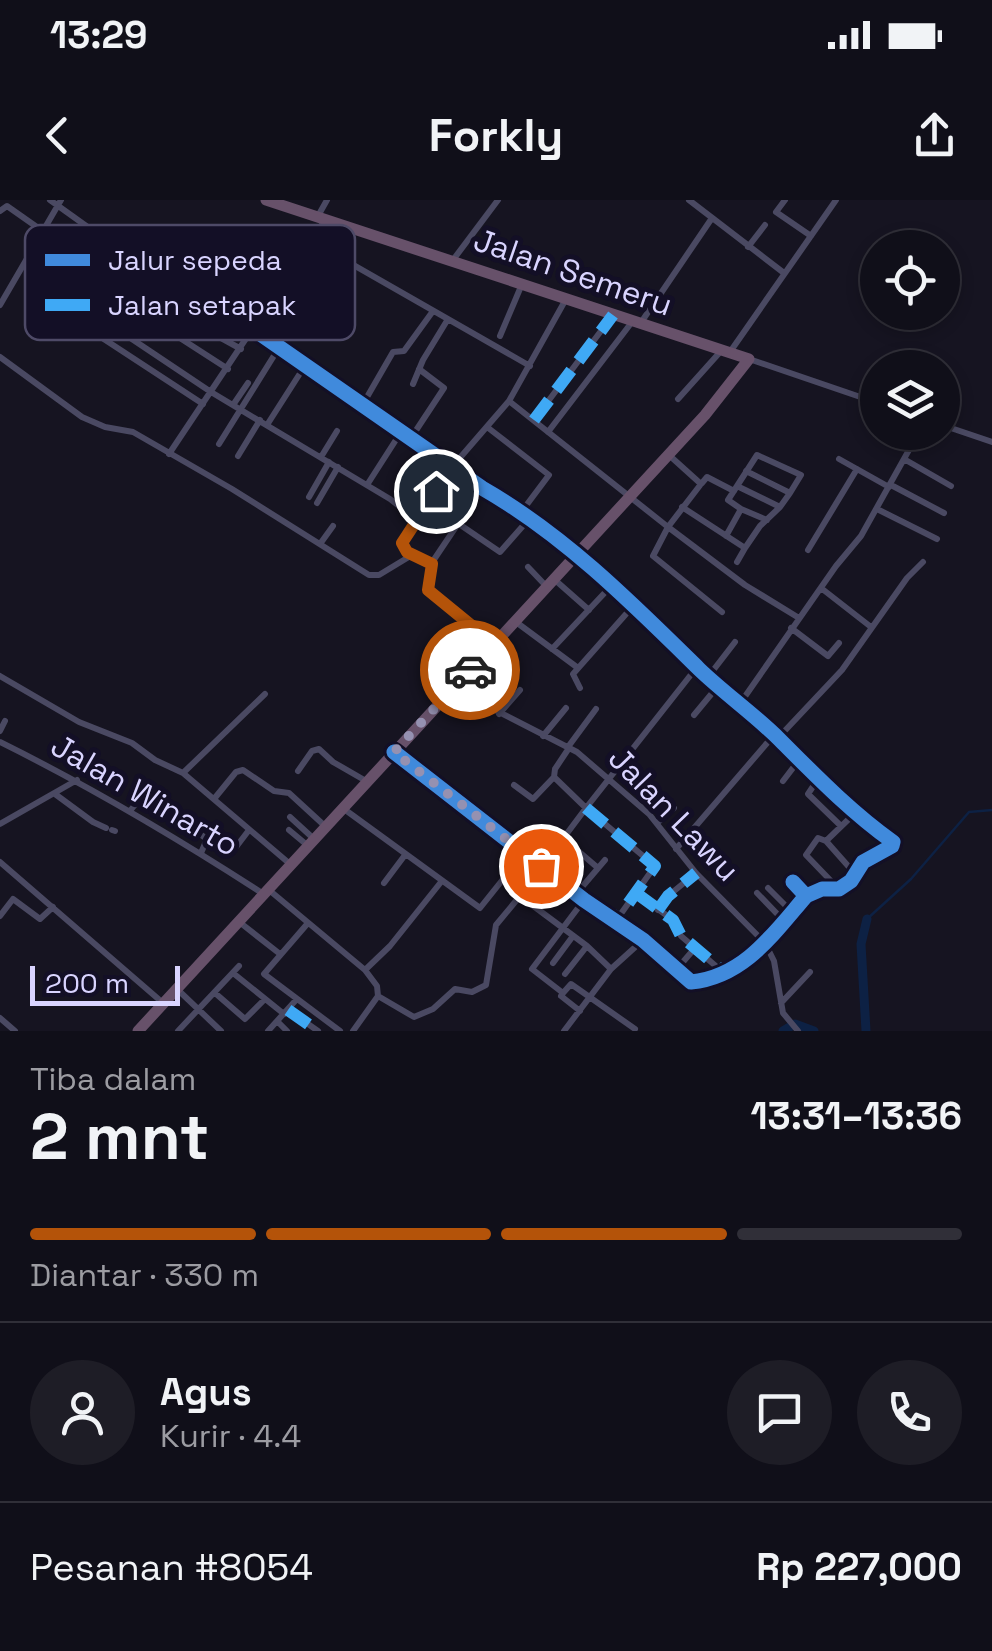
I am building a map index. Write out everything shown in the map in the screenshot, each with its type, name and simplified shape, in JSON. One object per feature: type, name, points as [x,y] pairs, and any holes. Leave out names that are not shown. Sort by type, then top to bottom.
[{"type":"highway","name":"Jalan Semeru","points":[[266,200],[341,225]]},
{"type":"highway","name":"Jalan Semeru","points":[[355,229],[749,359]]},
{"type":"highway","points":[[138,1031],[705,415],[749,359]]},
{"type":"street","points":[[50,200],[86,225]]},
{"type":"street","points":[[318,225],[328,200]]},
{"type":"street","points":[[453,260],[498,200]]},
{"type":"street","points":[[690,200],[784,273]]},
{"type":"street","points":[[785,200],[776,212],[810,236]]},
{"type":"street","points":[[678,399],[726,352],[836,200]]},
{"type":"street","points":[[6,206],[34,225]]},
{"type":"street","points":[[548,432],[636,323],[712,218]]},
{"type":"street","points":[[748,248],[766,225]]},
{"type":"street","points":[[0,304],[25,265]]},
{"type":"street","points":[[355,266],[530,366]]},
{"type":"street","points":[[500,336],[522,284]]},
{"type":"street","points":[[432,564],[412,555],[402,541],[452,467],[509,400],[566,299]]},
{"type":"street","points":[[364,404],[394,352],[404,351],[433,311]]},
{"type":"street","points":[[534,420],[612,315]]},
{"type":"street","points":[[413,384],[448,319]]},
{"type":"street","points":[[105,340],[202,404]]},
{"type":"street","points":[[134,340],[417,520]]},
{"type":"street","points":[[183,340],[228,369]]},
{"type":"street","points":[[225,340],[242,349]]},
{"type":"street","points":[[169,454],[247,340]]},
{"type":"street","points":[[270,340],[576,552],[776,736],[854,814],[893,844],[863,862],[853,879],[839,889],[806,896],[765,943],[726,974],[692,982],[643,940],[576,894],[394,752]]},
{"type":"street","points":[[237,407],[280,346]]},
{"type":"street","points":[[0,356],[82,417],[105,427],[134,432],[374,576],[412,555]]},
{"type":"street","points":[[749,359],[860,397]]},
{"type":"street","points":[[238,456],[306,364]]},
{"type":"street","points":[[410,438],[444,388],[419,369]]},
{"type":"street","points":[[219,444],[248,382]]},
{"type":"street","points":[[509,400],[745,585],[799,618]]},
{"type":"street","points":[[488,427],[549,475],[522,511]]},
{"type":"street","points":[[321,456],[337,431]]},
{"type":"street","points":[[960,431],[992,442]]},
{"type":"street","points":[[367,486],[402,432]]},
{"type":"street","points":[[739,704],[869,524],[909,450]]},
{"type":"street","points":[[668,454],[701,484]]},
{"type":"street","points":[[737,562],[758,528],[768,520],[780,508],[801,476],[757,455],[728,502],[768,520]]},
{"type":"street","points":[[839,458],[944,513]]},
{"type":"street","points":[[414,499],[442,459]]},
{"type":"street","points":[[904,459],[950,486]]},
{"type":"street","points":[[309,498],[329,462]]},
{"type":"street","points":[[317,503],[338,467]]},
{"type":"street","points":[[808,550],[857,469]]},
{"type":"street","points":[[746,471],[790,493]]},
{"type":"street","points":[[722,612],[654,558],[668,527],[707,477],[780,508]]},
{"type":"street","points":[[482,488],[432,564],[428,590],[494,644]]},
{"type":"street","points":[[682,507],[745,548]]},
{"type":"street","points":[[726,536],[741,509]]},
{"type":"street","points":[[877,509],[938,539]]},
{"type":"street","points":[[459,524],[500,552],[529,518]]},
{"type":"street","points":[[320,544],[333,526]]},
{"type":"street","points":[[676,849],[776,736],[842,670],[923,562]]},
{"type":"street","points":[[528,567],[589,610]]},
{"type":"street","points":[[552,649],[612,584]]},
{"type":"street","points":[[821,588],[871,627]]},
{"type":"street","points":[[580,688],[572,677],[634,605]]},
{"type":"street","points":[[515,621],[578,668]]},
{"type":"street","points":[[791,628],[828,656],[839,643]]},
{"type":"street","points":[[708,677],[735,642]]},
{"type":"street","points":[[378,996],[414,1017],[433,1010],[455,989],[472,992],[486,985],[496,925],[697,667]]},
{"type":"street","points":[[0,676],[79,722],[132,743],[183,773],[290,864]]},
{"type":"street","points":[[694,715],[718,686]]},
{"type":"street","name":"Jalan Lawu","points":[[453,688],[569,748],[610,778],[658,823],[696,872],[765,943],[774,960],[780,1004],[786,1020],[797,1031]]},
{"type":"street","points":[[499,714],[520,690]]},
{"type":"street","points":[[183,773],[265,694]]},
{"type":"street","points":[[543,736],[566,708]]},
{"type":"street","points":[[514,785],[534,799],[554,778],[555,769],[596,709]]},
{"type":"street","points":[[0,731],[5,722]]},
{"type":"street","name":"Jalan Winarto","points":[[0,742],[77,780],[265,892],[365,970]]},
{"type":"street","points":[[298,772],[312,751],[319,749],[367,782]]},
{"type":"street","points":[[783,781],[799,760]]},
{"type":"street","points":[[214,799],[242,770],[274,791],[289,794],[326,827]]},
{"type":"street","points":[[554,778],[655,866],[615,922]]},
{"type":"street","points":[[818,779],[808,794],[841,826]]},
{"type":"street","points":[[0,824],[77,780]]},
{"type":"street","points":[[55,794],[93,822],[111,830]]},
{"type":"street","points":[[130,811],[145,796],[207,838],[201,853]]},
{"type":"street","points":[[343,808],[480,908],[524,854]]},
{"type":"street","points":[[658,823],[674,808]]},
{"type":"street","points":[[826,842],[854,814]]},
{"type":"street","points":[[290,818],[311,842]]},
{"type":"street","points":[[233,851],[249,830]]},
{"type":"street","points":[[289,830],[311,842]]},
{"type":"street","points":[[563,838],[598,868]]},
{"type":"street","points":[[832,882],[806,855],[818,838],[849,866]]},
{"type":"street","points":[[384,884],[404,855]]},
{"type":"street","points":[[576,894],[605,860]]},
{"type":"street","points":[[0,862],[163,1003]]},
{"type":"street","points":[[658,910],[696,872]]},
{"type":"street","points":[[356,1030],[378,996],[378,986],[365,970],[390,946],[441,882]]},
{"type":"street","points":[[793,882],[806,896]]},
{"type":"street","points":[[768,888],[792,912]]},
{"type":"street","points":[[636,893],[674,922],[681,936],[726,974]]},
{"type":"street","points":[[758,893],[784,921]]},
{"type":"street","points":[[520,896],[611,969]]},
{"type":"street","points":[[0,916],[13,899],[40,919],[53,907]]},
{"type":"street","points":[[563,993],[532,969],[584,900]]},
{"type":"street","points":[[238,921],[280,954]]},
{"type":"street","points":[[308,923],[264,974],[340,1031]]},
{"type":"street","points":[[552,963],[572,936]]},
{"type":"street","points":[[564,1031],[611,969],[643,940]]},
{"type":"street","points":[[565,974],[587,946]]},
{"type":"street","points":[[676,970],[695,948]]},
{"type":"street","points":[[179,1031],[236,970],[265,999],[318,1031]]},
{"type":"street","points":[[780,1004],[810,972]]},
{"type":"street","points":[[580,1010],[561,996],[571,984],[635,1029]]},
{"type":"street","points":[[176,988],[220,1031]]},
{"type":"street","points":[[214,993],[246,1019],[265,999]]},
{"type":"street","points":[[268,1031],[296,1000]]},
{"type":"street","points":[[0,1018],[15,1031]]},
{"type":"street","points":[[276,1021],[288,1031]]},
{"type":"waterway","points":[[867,919],[911,879],[969,812],[992,810]]},
{"type":"waterway","points":[[866,1031],[861,944],[867,919]]},
{"type":"waterway","points":[[783,1031],[795,1024],[814,1031]]},
{"type":"marked path","points":[[534,420],[613,315]]},
{"type":"marked path","points":[[586,808],[655,866],[615,922]]},
{"type":"marked path","points":[[658,910],[668,896],[696,873]]},
{"type":"marked path","points":[[636,893],[673,920],[681,936],[726,974]]},
{"type":"marked path","points":[[288,1010],[318,1031]]},
{"type":"cycle path","points":[[269,340],[569,548],[848,806],[893,842],[863,862],[851,881],[839,889],[822,889],[806,896]]},
{"type":"cycle path","points":[[394,752],[584,900],[643,940],[691,982],[727,972],[770,938],[806,896],[793,882]]},
{"type":"way so far","points":[[470,670],[394,752],[541,866]]},
{"type":"route","points":[[436,491],[402,543],[407,552],[432,564],[428,590],[494,644],[470,670]]}]
